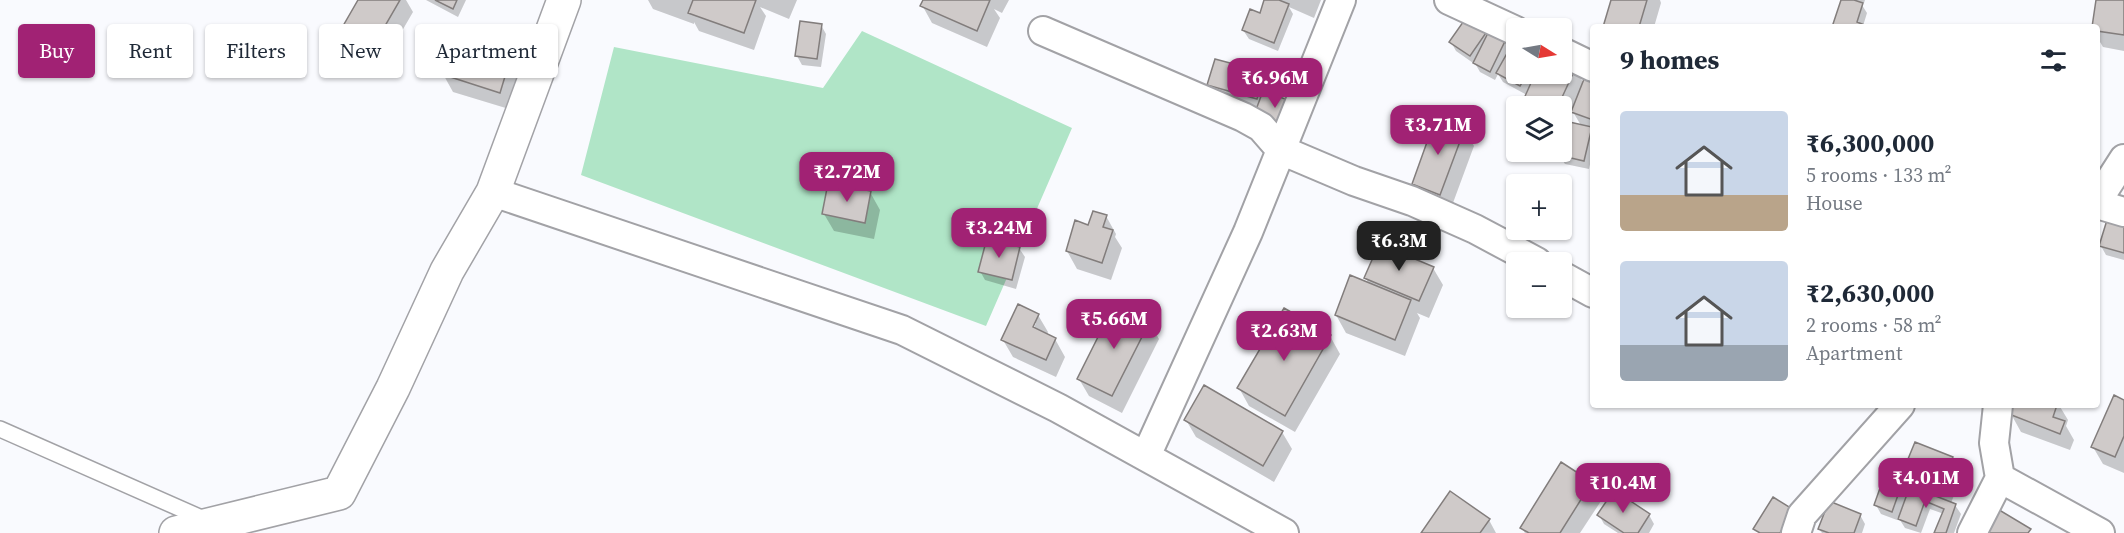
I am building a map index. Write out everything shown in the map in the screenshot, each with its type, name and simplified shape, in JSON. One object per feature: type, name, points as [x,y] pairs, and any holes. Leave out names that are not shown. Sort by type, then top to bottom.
[{"type":"street","points":[[176,533],[217,528],[339,493],[393,388],[447,272],[493,192],[564,0]]},
{"type":"street","points":[[1146,456],[1248,232],[1341,0]]},
{"type":"street","points":[[1449,0],[1506,26]]},
{"type":"street","points":[[1043,31],[1243,117],[1261,128],[1281,150],[1354,181],[1412,201],[1518,252]]},
{"type":"street","points":[[1572,57],[1590,66]]},
{"type":"street","points":[[2100,197],[2124,159]]},
{"type":"street","points":[[493,192],[902,330],[1058,408],[1284,533]]},
{"type":"street","points":[[2100,203],[2124,213]]},
{"type":"street","points":[[1572,281],[1590,291]]},
{"type":"street","points":[[1796,533],[1802,515],[1897,408]]},
{"type":"street","points":[[1972,533],[2000,478],[1994,443],[1998,408]]},
{"type":"street","points":[[2000,478],[2100,533]]},
{"type":"lane","points":[[0,429],[217,528]]},
{"type":"green space","points":[[862,31],[1072,128],[986,326],[581,175],[614,47],[823,88]]},
{"type":"building","points":[[358,0],[400,0],[386,24],[344,24]]},
{"type":"building","points":[[435,0],[457,0],[453,9]]},
{"type":"building","points":[[693,0],[756,0],[744,33],[688,13]]},
{"type":"building","points":[[923,0],[990,0],[977,31],[920,6]]},
{"type":"building","points":[[1264,0],[1279,0],[1289,4],[1274,43],[1242,30],[1250,9],[1260,13]]},
{"type":"building","points":[[1611,0],[1647,0],[1640,24],[1604,24]]},
{"type":"building","points":[[1841,0],[1863,3],[1857,22],[1862,24],[1833,24]]},
{"type":"building","points":[[2096,0],[2124,0],[2124,35],[2100,31],[2100,24],[2092,24]]},
{"type":"building","points":[[1468,15],[1488,30],[1470,56],[1449,42]]},
{"type":"building","points":[[800,21],[822,24],[817,59],[795,56]]},
{"type":"building","points":[[1490,29],[1506,37],[1490,72],[1473,63]]},
{"type":"building","points":[[1506,55],[1506,78],[1496,73]]},
{"type":"building","points":[[1215,59],[1264,72],[1257,99],[1207,85]]},
{"type":"building","points":[[1586,74],[1590,75],[1590,119],[1572,112]]},
{"type":"building","points":[[453,78],[505,78],[500,93]]},
{"type":"building","points":[[1531,84],[1568,84],[1563,96],[1525,96]]},
{"type":"building","points":[[1263,91],[1296,103],[1288,127],[1254,115]]},
{"type":"building","points":[[1436,117],[1465,128],[1440,195],[1412,184]]},
{"type":"building","points":[[1572,123],[1590,127],[1584,161],[1572,158]]},
{"type":"building","points":[[828,183],[871,191],[865,223],[822,214]]},
{"type":"building","points":[[1093,211],[1107,215],[1103,227],[1113,230],[1102,263],[1066,251],[1075,220],[1088,225]]},
{"type":"building","points":[[2107,220],[2124,225],[2124,253],[2100,246]]},
{"type":"building","points":[[987,238],[1020,247],[1012,280],[978,272]]},
{"type":"building","points":[[1379,244],[1434,267],[1419,301],[1364,278]]},
{"type":"building","points":[[1350,275],[1411,300],[1395,340],[1335,315]]},
{"type":"building","points":[[1115,303],[1150,321],[1112,396],[1077,379]]},
{"type":"building","points":[[1018,304],[1039,314],[1033,327],[1056,338],[1046,360],[1001,340]]},
{"type":"building","points":[[1284,308],[1331,335],[1285,416],[1237,388]]},
{"type":"building","points":[[1204,385],[1283,431],[1263,466],[1184,420]]},
{"type":"building","points":[[2114,395],[2124,400],[2124,436],[2115,457],[2091,447]]},
{"type":"building","points":[[2012,408],[2056,408],[2053,417],[2065,421],[2060,434],[2009,414]]},
{"type":"building","points":[[1915,442],[1953,457],[1940,491],[1901,476]]},
{"type":"building","points":[[1561,462],[1592,482],[1560,533],[1529,533],[1520,528]]},
{"type":"building","points":[[1885,474],[1903,481],[1892,512],[1874,505]]},
{"type":"building","points":[[1910,486],[1956,504],[1946,533],[1934,533],[1944,509],[1925,501],[1916,526],[1898,519]]},
{"type":"building","points":[[1614,490],[1650,514],[1638,533],[1624,533],[1597,515]]},
{"type":"building","points":[[1450,491],[1490,519],[1480,533],[1421,533]]},
{"type":"building","points":[[1773,497],[1794,510],[1780,533],[1760,533],[1753,529]]},
{"type":"building","points":[[1829,501],[1861,514],[1854,533],[1829,533],[1818,529]]},
{"type":"building","points":[[1996,508],[2031,529],[2028,533],[1981,533]]}]
